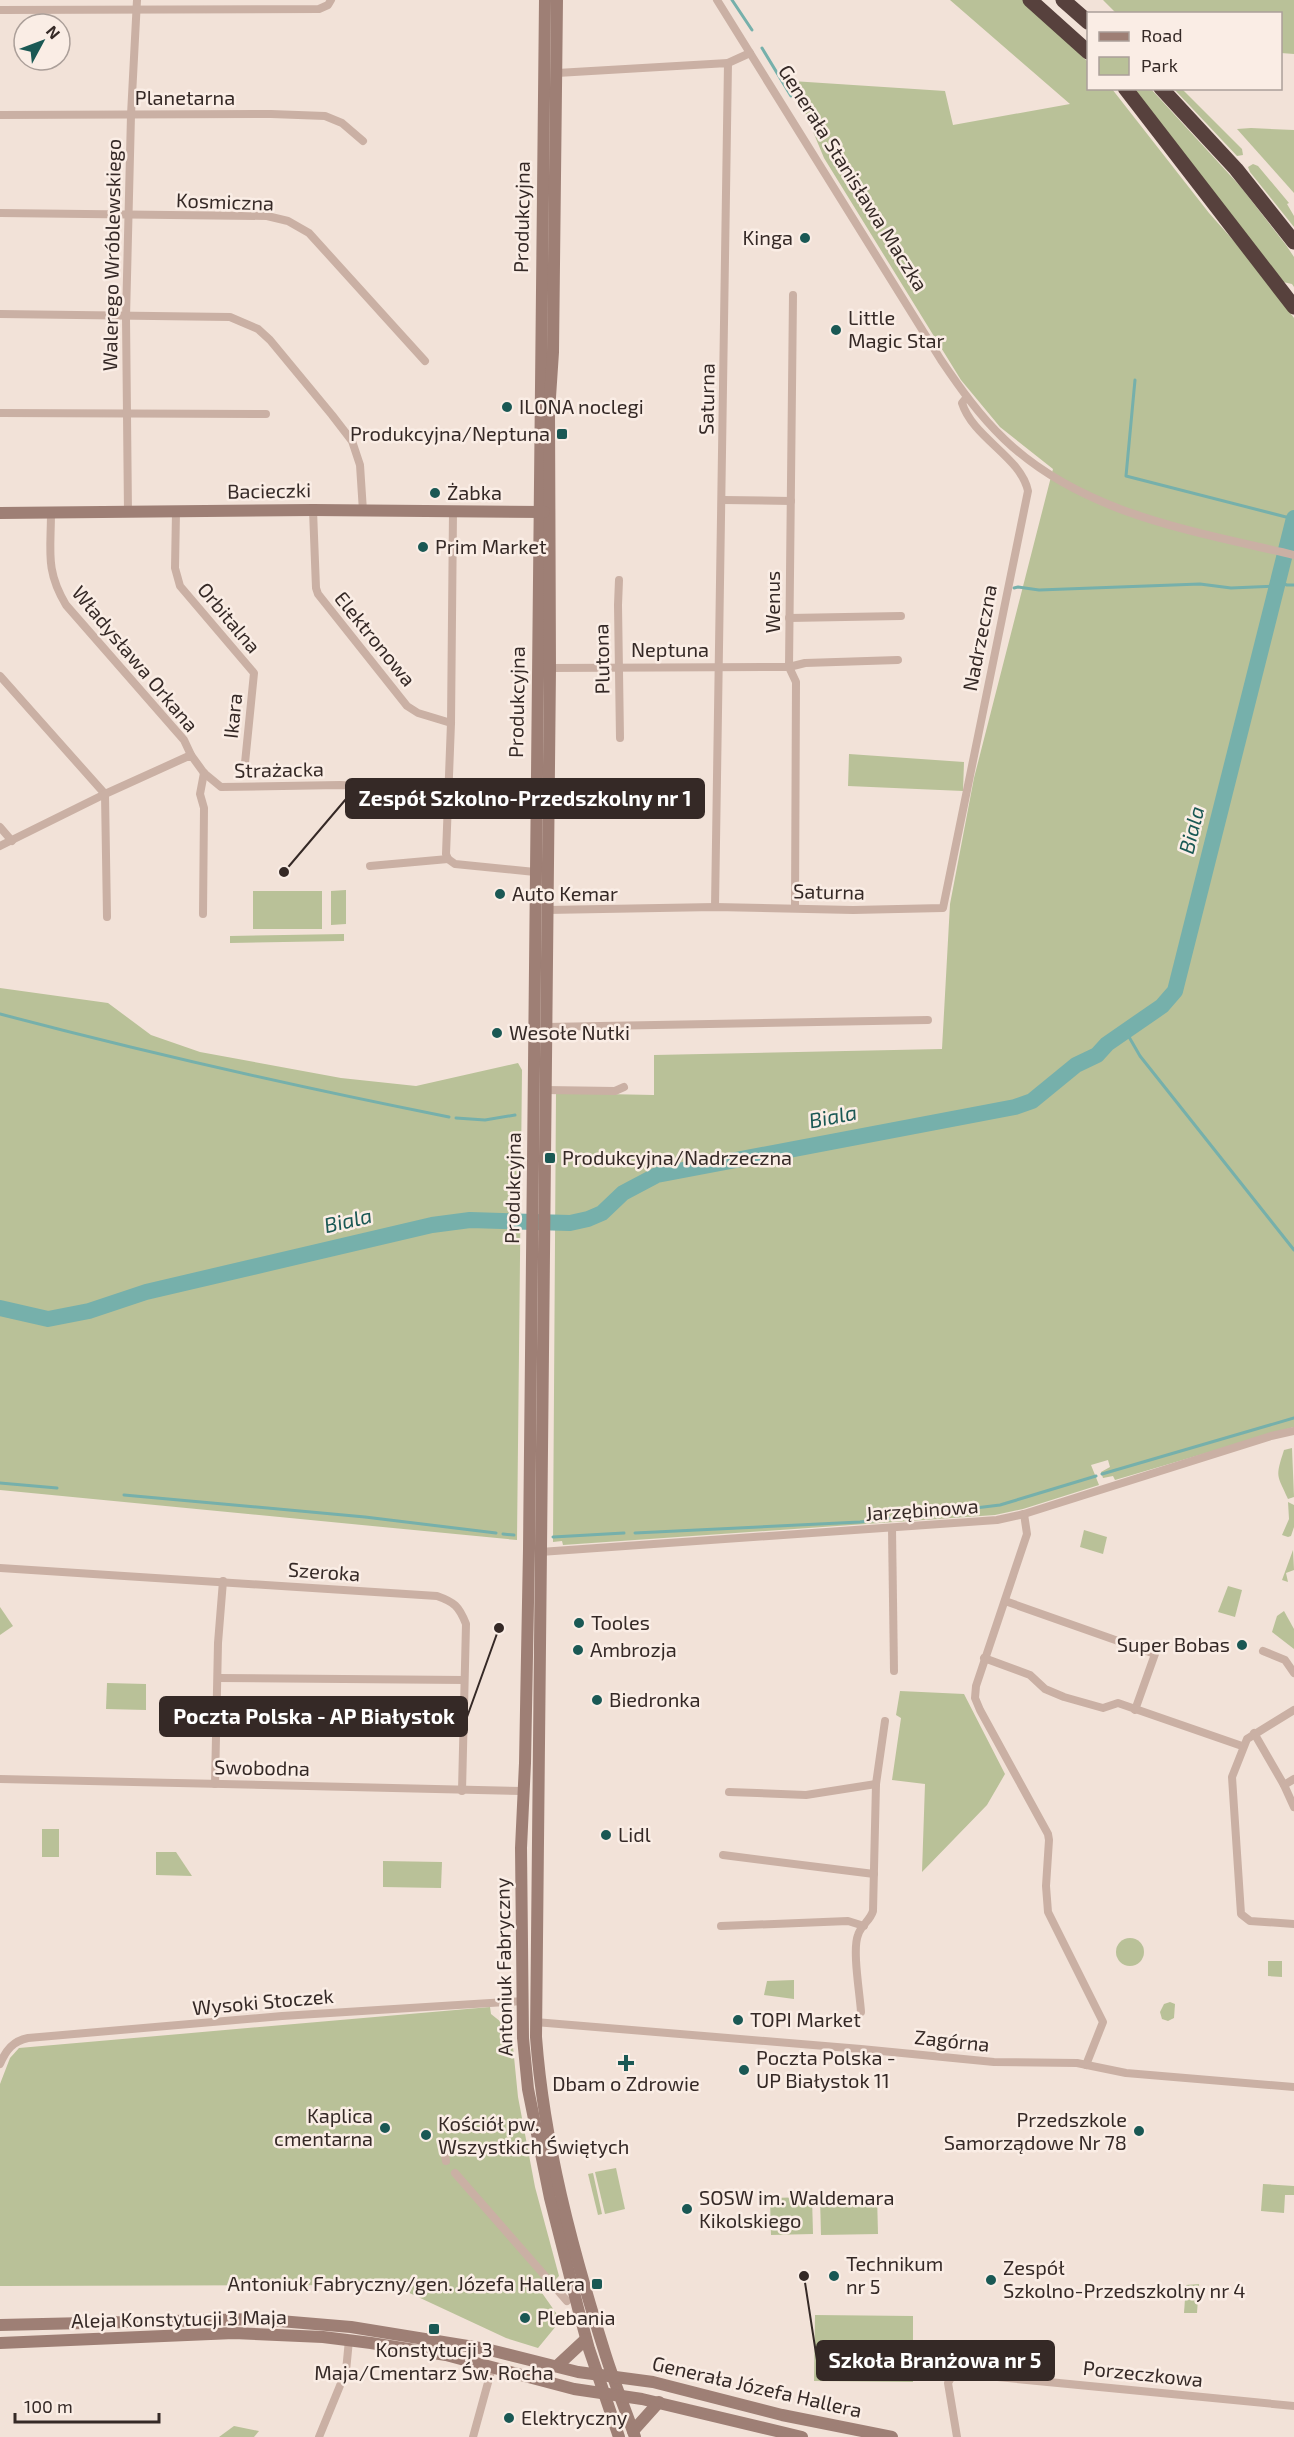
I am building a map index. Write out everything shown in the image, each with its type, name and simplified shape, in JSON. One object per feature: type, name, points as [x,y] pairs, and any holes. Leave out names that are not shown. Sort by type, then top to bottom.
[{"type":"highway","points":[[1030,0],[1087,50]]},
{"type":"highway","points":[[1040,0],[1087,45]]},
{"type":"highway","points":[[1063,0],[1087,19]]},
{"type":"highway","points":[[1069,0],[1087,19]]},
{"type":"highway","points":[[1127,90],[1294,307]]},
{"type":"highway","points":[[1163,90],[1236,169],[1294,242]]},
{"type":"main road","name":"Produkcyjna","points":[[538,1212],[535,872],[544,0]]},
{"type":"main road","name":"Produkcyjna","points":[[534,1551],[537,1242],[546,1027],[551,512],[549,412],[553,352],[557,0]]},
{"type":"main road","name":"Bacieczki","points":[[0,513],[313,510],[551,512]]},
{"type":"main road","points":[[537,668],[550,668]]},
{"type":"main road","name":"Antoniuk Fabryczny","points":[[534,1551],[538,1790],[535,2022],[540,2086],[550,2146],[592,2310],[621,2396]]},
{"type":"main road","name":"Antoniuk Fabryczny","points":[[534,1551],[523,1791],[523,2001],[528,2089],[550,2198],[586,2339],[605,2394]]},
{"type":"main road","points":[[523,1791],[538,1790]]},
{"type":"main road","points":[[579,2312],[592,2310]]},
{"type":"main road","name":"Aleja Konstytucji 3 Maja","points":[[0,2325],[256,2319],[351,2327],[486,2349],[597,2376]]},
{"type":"main road","name":"Aleja Konstytucji 3 Maja","points":[[0,2343],[234,2333],[349,2340],[446,2355],[574,2389],[605,2394]]},
{"type":"main road","points":[[557,2366],[586,2339]]},
{"type":"main road","name":"Generała Józefa Hallera","points":[[597,2376],[613,2376],[683,2389],[782,2415],[892,2437]]},
{"type":"main road","points":[[678,2407],[683,2389]]},
{"type":"main road","points":[[605,2394],[619,2437]]},
{"type":"main road","name":"Generała Józefa Hallera","points":[[605,2394],[658,2402],[802,2437]]},
{"type":"main road","points":[[621,2396],[634,2434]]},
{"type":"main road","points":[[634,2434],[658,2402]]},
{"type":"street","points":[[31,0],[31,11]]},
{"type":"street","name":"Walerego Wróblewskiego","points":[[128,512],[129,415],[126,317],[131,115],[137,0]]},
{"type":"street","points":[[0,10],[136,10],[237,4],[319,9],[328,5],[331,0]]},
{"type":"street","name":"Generała Stanisława Maczka","points":[[717,0],[941,360],[967,397],[997,432],[1024,456],[1072,487],[1101,502],[1164,523],[1294,555]]},
{"type":"street","points":[[556,73],[728,63],[750,53]]},
{"type":"street","name":"Saturna","points":[[715,907],[728,63]]},
{"type":"street","name":"Planetarna","points":[[0,115],[325,116],[342,123],[363,141]]},
{"type":"street","name":"Kosmiczna","points":[[0,213],[267,216],[288,221],[309,233],[425,361]]},
{"type":"street","name":"Wenus","points":[[793,295],[789,667],[796,682],[795,908]]},
{"type":"street","points":[[0,314],[230,317],[258,329],[352,441],[360,465],[363,511]]},
{"type":"street","name":"Nadrzeczna","points":[[943,908],[1028,491],[1026,482],[1017,470],[984,436],[965,411],[962,403],[967,397]]},
{"type":"street","points":[[0,413],[266,414]]},
{"type":"street","points":[[723,500],[791,501]]},
{"type":"street","name":"Elektronowa","points":[[313,510],[318,594],[407,706],[418,713],[451,723]]},
{"type":"street","name":"Władysława Orkana","points":[[51,512],[50,573],[57,590],[66,605],[184,740],[191,755]]},
{"type":"street","name":"Orbitalna","points":[[176,512],[175,568],[180,586],[255,673]]},
{"type":"street","points":[[453,512],[451,723],[446,847],[448,859],[454,864],[473,867],[535,872]]},
{"type":"street","name":"Plutona","points":[[619,580],[620,738]]},
{"type":"street","points":[[789,618],[901,616]]},
{"type":"street","name":"Neptuna","points":[[550,668],[789,667],[805,663],[898,660]]},
{"type":"street","name":"Ikara","points":[[245,763],[255,673]]},
{"type":"street","points":[[0,676],[105,794],[107,917]]},
{"type":"street","points":[[0,846],[191,755]]},
{"type":"street","name":"Strażacka","points":[[191,755],[204,773],[221,787],[342,785],[449,791]]},
{"type":"street","points":[[203,914],[204,808],[200,794],[204,773]]},
{"type":"street","points":[[0,827],[12,841]]},
{"type":"street","points":[[370,866],[448,859]]},
{"type":"street","name":"Saturna","points":[[547,910],[715,907],[943,908]]},
{"type":"street","points":[[546,1027],[928,1020]]},
{"type":"street","points":[[545,1090],[615,1091],[624,1087]]},
{"type":"street","name":"Jarzębinowa","points":[[534,1551],[892,1529],[997,1520],[1024,1514],[1271,1436],[1294,1431]]},
{"type":"street","points":[[1024,1514],[1027,1534],[984,1658],[974,1694],[976,1704],[1048,1834],[1047,1912],[1103,2019],[1086,2065]]},
{"type":"street","points":[[892,1529],[894,1671]]},
{"type":"street","name":"Szeroka","points":[[0,1568],[437,1596],[453,1602],[462,1613],[466,1624],[462,1791]]},
{"type":"street","points":[[215,1784],[218,1643],[223,1581]]},
{"type":"street","points":[[1005,1601],[1155,1654],[1135,1710]]},
{"type":"street","points":[[1263,1651],[1285,1660],[1294,1673]]},
{"type":"street","points":[[984,1658],[1030,1675],[1045,1689],[1064,1697],[1103,1708],[1118,1703],[1242,1746]]},
{"type":"street","points":[[218,1678],[464,1680]]},
{"type":"street","points":[[1294,1710],[1254,1733],[1242,1746],[1233,1777],[1239,1910],[1243,1917],[1251,1922],[1294,1924]]},
{"type":"street","points":[[861,2012],[856,1944],[859,1932],[873,1911],[876,1784],[885,1721]]},
{"type":"street","points":[[1254,1733],[1294,1807]]},
{"type":"street","name":"Swobodna","points":[[0,1779],[523,1791]]},
{"type":"street","points":[[1284,1785],[1294,1779]]},
{"type":"street","points":[[729,1792],[806,1795],[876,1784]]},
{"type":"street","points":[[723,1855],[874,1874]]},
{"type":"street","points":[[721,1926],[848,1921],[864,1926]]},
{"type":"street","name":"Wysoki Stoczek","points":[[0,2064],[9,2047],[19,2040],[28,2038],[282,2016],[523,2001]]},
{"type":"street","name":"Zagórna","points":[[535,2022],[994,2062],[1086,2065],[1104,2071],[1294,2087]]},
{"type":"street","points":[[455,2173],[567,2301]]},
{"type":"street","points":[[318,2437],[346,2371],[349,2340]]},
{"type":"street","points":[[483,2437],[474,2435],[492,2368]]},
{"type":"street","name":"Porzeczkowa","points":[[957,2437],[948,2383],[952,2376],[961,2373],[1294,2406]]},
{"type":"green space","points":[[950,0],[1024,0],[1087,61],[1087,90],[1113,90],[1209,213],[1256,266],[1294,318],[1294,1427],[1115,1480],[1113,1476],[1103,1478],[1101,1472],[1110,1467],[1108,1460],[1091,1465],[1099,1485],[1023,1509],[995,1515],[563,1545],[562,1541],[553,1542],[556,1093],[654,1095],[654,1055],[942,1049],[950,904],[974,778],[1053,469],[1000,427],[961,380],[824,158],[792,81],[945,91],[953,125],[1070,104]]},
{"type":"green space","points":[[1103,0],[1294,0],[1294,54],[1282,53],[1282,12],[1115,12]]},
{"type":"green space","points":[[1135,90],[1152,90],[1240,186],[1286,245],[1294,257],[1294,287],[1292,284],[1283,282]]},
{"type":"green space","points":[[1175,90],[1183,90],[1242,149],[1243,155],[1237,156]]},
{"type":"green space","points":[[1237,129],[1294,130],[1294,193]]},
{"type":"green space","points":[[1253,164],[1258,166],[1289,203],[1287,204],[1294,216],[1294,227],[1250,172],[1248,167]]},
{"type":"green space","points":[[849,754],[964,762],[963,791],[848,786]]},
{"type":"green space","points":[[346,890],[346,924],[331,925],[331,891]]},
{"type":"green space","points":[[253,891],[322,891],[322,929],[253,929]]},
{"type":"green space","points":[[344,934],[344,941],[230,943],[230,936]]},
{"type":"green space","points":[[0,988],[108,1003],[151,1035],[200,1052],[341,1078],[416,1086],[518,1063],[522,1070],[517,1540],[0,1490]]},
{"type":"green space","points":[[1292,1448],[1294,1497],[1288,1499],[1278,1471],[1284,1450]]},
{"type":"green space","points":[[1288,1502],[1294,1505],[1294,1527],[1291,1536],[1288,1537],[1282,1535],[1289,1519]]},
{"type":"green space","points":[[1084,1530],[1107,1537],[1103,1554],[1080,1547]]},
{"type":"green space","points":[[1293,1550],[1294,1570],[1286,1573],[1288,1582],[1282,1580]]},
{"type":"green space","points":[[1228,1586],[1242,1590],[1235,1617],[1218,1612]]},
{"type":"green space","points":[[0,1607],[13,1626],[0,1635]]},
{"type":"green space","points":[[1284,1611],[1294,1629],[1294,1649],[1272,1632],[1277,1616]]},
{"type":"green space","points":[[107,1683],[146,1684],[146,1710],[106,1709]]},
{"type":"green space","points":[[900,1691],[964,1694],[1005,1774],[987,1805],[922,1872],[925,1784],[892,1780],[901,1718],[896,1715]]},
{"type":"green space","points":[[42,1829],[59,1829],[59,1857],[42,1857]]},
{"type":"green space","points":[[156,1852],[176,1852],[192,1876],[156,1875]]},
{"type":"green space","points":[[383,1861],[442,1862],[441,1888],[383,1887]]},
{"type":"green space","points":[[1130,1938],[1140,1942],[1144,1952],[1140,1962],[1130,1966],[1120,1962],[1116,1952],[1120,1942]]},
{"type":"green space","points":[[1268,1961],[1282,1961],[1282,1977],[1268,1976]]},
{"type":"green space","points":[[794,1980],[794,1999],[764,1995],[767,1981]]},
{"type":"green space","points":[[1170,2002],[1175,2004],[1174,2018],[1168,2021],[1162,2019],[1160,2012],[1164,2004]]},
{"type":"green space","points":[[490,2007],[491,2014],[506,2026],[511,2027],[518,2097],[535,2187],[559,2276],[542,2293],[561,2320],[538,2348],[506,2338],[403,2290],[382,2285],[0,2286],[0,2084],[10,2058],[19,2048]]},
{"type":"green space","points":[[616,2168],[625,2209],[605,2214],[595,2172]]},
{"type":"green space","points":[[593,2173],[602,2214],[598,2215],[588,2174]]},
{"type":"green space","points":[[1263,2184],[1294,2186],[1294,2195],[1285,2195],[1284,2213],[1261,2211]]},
{"type":"green space","points":[[877,2195],[878,2234],[821,2235],[820,2197]]},
{"type":"green space","points":[[812,2197],[813,2234],[771,2235],[770,2198]]},
{"type":"green space","points":[[1199,2284],[1197,2313],[1184,2313],[1186,2285]]},
{"type":"green space","points":[[815,2315],[913,2316],[913,2382],[814,2381]]},
{"type":"green space","points":[[234,2426],[259,2431],[254,2437],[219,2437]]},
{"type":"waterway","points":[[732,0],[752,30]]},
{"type":"waterway","points":[[762,48],[791,96]]},
{"type":"waterway","points":[[1135,380],[1126,476],[1294,519]]},
{"type":"waterway","name":"Biala","points":[[0,1308],[48,1319],[89,1311],[146,1292],[432,1225],[470,1220],[570,1223],[602,1213],[623,1193],[657,1175],[1015,1107],[1032,1101],[1076,1065],[1097,1055],[1107,1044],[1162,1006],[1175,991],[1294,518]]},
{"type":"waterway","points":[[1278,582],[1294,585]]},
{"type":"waterway","points":[[1014,588],[1039,590],[1200,584],[1231,588],[1277,586]]},
{"type":"waterway","points":[[0,1014],[223,1069],[449,1117]]},
{"type":"waterway","points":[[1125,1030],[1140,1056],[1294,1250]]},
{"type":"waterway","points":[[456,1118],[485,1120],[515,1115]]},
{"type":"waterway","points":[[1102,1474],[1294,1418]]},
{"type":"waterway","points":[[635,1533],[860,1522],[1000,1505],[1096,1476]]},
{"type":"waterway","points":[[0,1483],[57,1488]]},
{"type":"waterway","points":[[124,1495],[365,1517],[496,1533]]},
{"type":"waterway","points":[[553,1537],[624,1533]]},
{"type":"waterway","points":[[503,1534],[514,1535]]},
{"type":"place","name":"Kinga","points":[[805,238]]},
{"type":"place","name":"Little Magic Star","points":[[836,330]]},
{"type":"place","name":"ILONA noclegi","points":[[507,407]]},
{"type":"place","name":"Produkcyjna/Neptuna","points":[[562,434]]},
{"type":"place","name":"Żabka","points":[[435,493]]},
{"type":"place","name":"Prim Market","points":[[423,547]]},
{"type":"place","name":"Zespół Szkolno-Przedszkolny nr 1","points":[[284,872]]},
{"type":"place","name":"Auto Kemar","points":[[500,894]]},
{"type":"place","name":"Wesołe Nutki","points":[[497,1033]]},
{"type":"place","name":"Produkcyjna/Nadrzeczna","points":[[550,1158]]},
{"type":"place","name":"Tooles","points":[[579,1623]]},
{"type":"place","name":"Poczta Polska - AP Białystok","points":[[499,1628]]},
{"type":"place","name":"Super Bobas","points":[[1242,1645]]},
{"type":"place","name":"Ambrozja","points":[[578,1650]]},
{"type":"place","name":"Biedronka","points":[[597,1700]]},
{"type":"place","name":"Lidl","points":[[606,1835]]},
{"type":"place","name":"TOPI Market","points":[[738,2020]]},
{"type":"place","name":"Dbam o Zdrowie","points":[[626,2063]]},
{"type":"place","name":"Poczta Polska - UP Białystok 11","points":[[744,2070]]},
{"type":"place","name":"Kaplica cmentarna","points":[[385,2128]]},
{"type":"place","name":"Przedszkole Samorządowe Nr 78","points":[[1139,2131]]},
{"type":"place","name":"Kościół pw. Wszystkich Świętych","points":[[426,2135]]},
{"type":"place","name":"SOSW im. Waldemara Kikolskiego","points":[[687,2209]]},
{"type":"place","name":"Szkoła Branżowa nr 5","points":[[804,2276]]},
{"type":"place","name":"Technikum nr 5","points":[[834,2276]]},
{"type":"place","name":"Zespół Szkolno-Przedszkolny nr 4","points":[[991,2280]]},
{"type":"place","name":"Antoniuk Fabryczny/gen. Józefa Hallera","points":[[597,2284]]},
{"type":"place","name":"Plebania","points":[[525,2318]]},
{"type":"place","name":"Konstytucji 3 Maja/Cmentarz Św. Rocha","points":[[434,2329]]},
{"type":"place","name":"Elektryczny","points":[[509,2418]]}]
